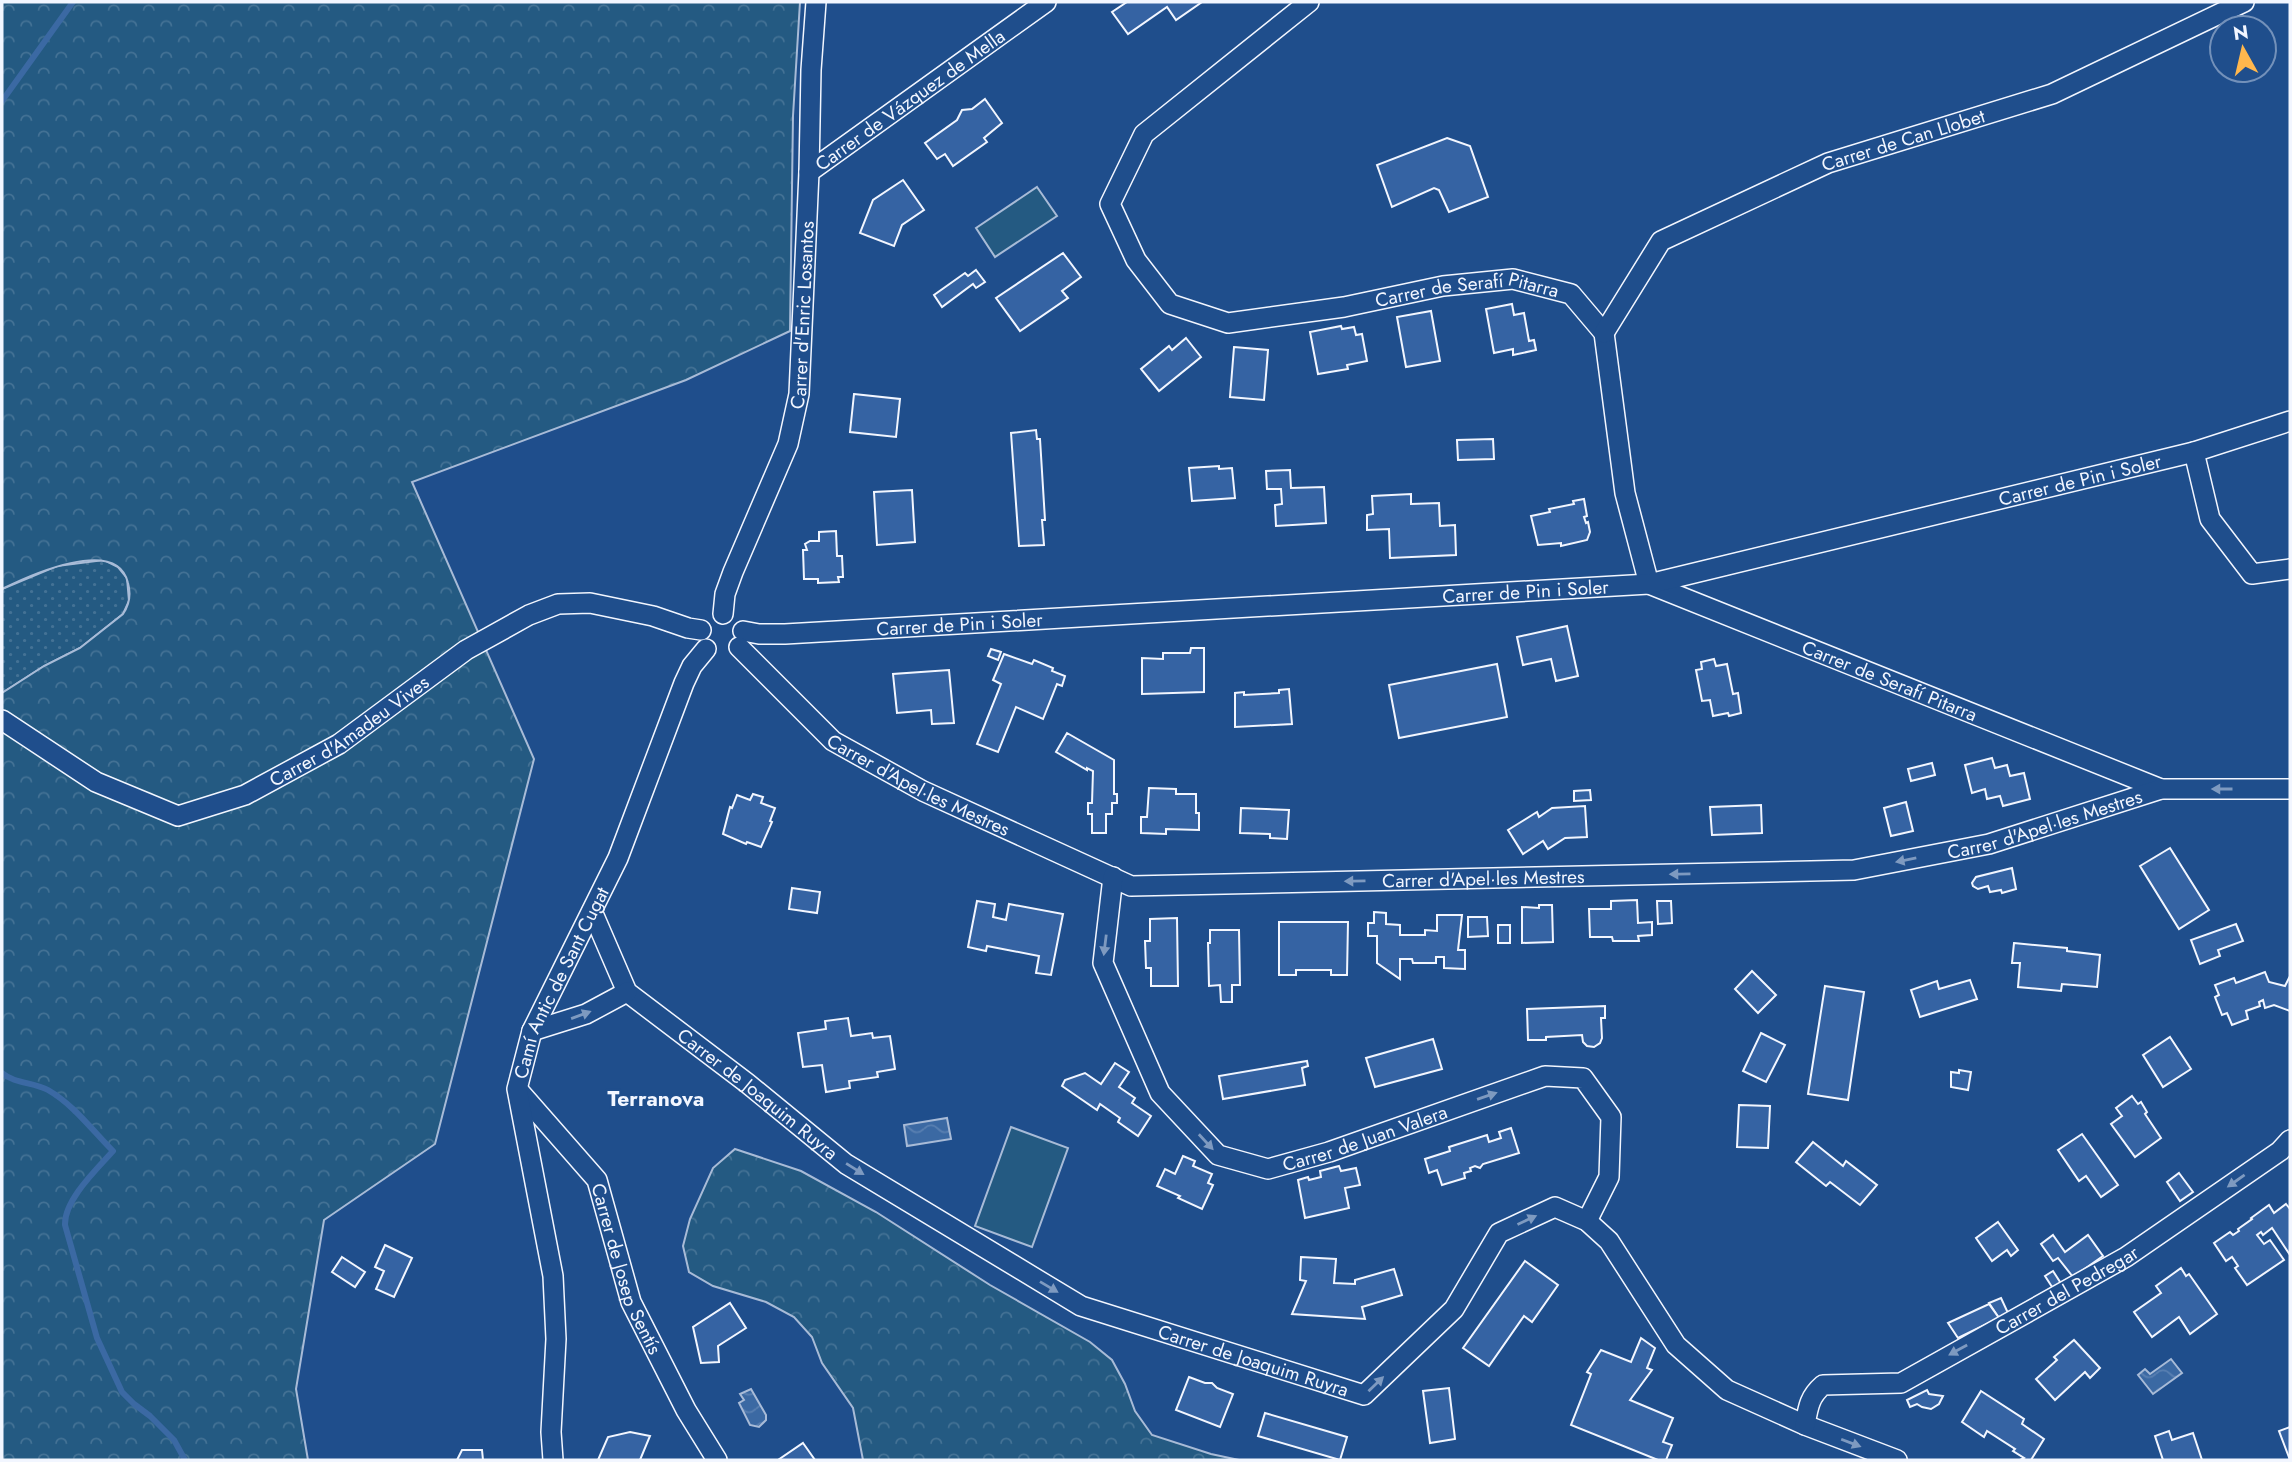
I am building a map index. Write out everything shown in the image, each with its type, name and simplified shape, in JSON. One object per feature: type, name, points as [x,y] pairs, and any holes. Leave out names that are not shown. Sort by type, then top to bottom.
[{"type":"street","name":"Carrer d'Enric Losantos","points":[[723,614],[725,594],[733,572],[788,444],[799,394],[816,2]]},
{"type":"street","name":"Carrer de Vázquez de Mella","points":[[809,172],[1046,2]]},
{"type":"street","name":"Carrer de Serafí Pitarra","points":[[1309,2],[1144,134],[1110,204],[1136,260],[1170,304],[1228,323],[1344,307],[1443,286],[1513,279],[1571,293],[1604,333]]},
{"type":"street","name":"Carrer de Can Llobet","points":[[1604,333],[1661,242],[1828,163],[2052,94],[2244,2]]},
{"type":"street","points":[[1604,333],[1625,493],[1649,584]]},
{"type":"street","name":"Carrer de Pin i Soler","points":[[741,639],[759,634],[799,634],[1649,584],[2194,452],[2290,421]]},
{"type":"street","points":[[2194,452],[2210,519],[2252,574],[2290,569]]},
{"type":"street","name":"Carrer de Serafí Pitarra","points":[[1649,584],[2161,789]]},
{"type":"street","name":"Carrer d'Amadeu Vives","points":[[2,720],[96,782],[178,816],[245,795],[339,744],[466,650],[529,615],[558,604],[590,603],[653,616],[701,630]]},
{"type":"street","points":[[723,614],[733,618],[741,639],[736,652],[715,656],[706,649],[701,630],[709,618],[723,614]]},
{"type":"street","name":"Carrer d'Apel·les Mestres","points":[[741,639],[833,741],[923,791],[1131,886],[1854,870],[1989,844],[2161,789],[2290,789]]},
{"type":"street","name":"Camí Antic de Sant Cugat","points":[[553,1460],[551,1432],[556,1339],[553,1276],[517,1088],[532,1031],[618,858],[684,683],[692,666],[706,649]]},
{"type":"street","name":"Carrer de Juan Valera","points":[[1113,877],[1103,963],[1160,1093],[1218,1155],[1268,1169],[1329,1152],[1545,1076],[1583,1078],[1611,1117],[1609,1177],[1587,1221]]},
{"type":"street","name":"Carrer de Joaquim Ruyra","points":[[592,911],[627,992],[747,1083],[846,1164],[1081,1306],[1364,1395],[1454,1309],[1499,1233],[1555,1207],[1587,1221],[1609,1241],[1676,1345],[1727,1390],[1805,1425],[1897,1460]]},
{"type":"street","points":[[532,1031],[586,1014],[627,992]]},
{"type":"street","name":"Carrer de Josep Sentís","points":[[517,1088],[597,1180],[631,1302],[686,1409],[718,1460]]},
{"type":"street","name":"Carrer del Pedregar","points":[[1805,1425],[1809,1402],[1823,1385],[1900,1383],[2126,1257],[2280,1151],[2290,1140]]},
{"type":"green space","points":[[2,2],[800,2],[793,116],[790,331],[686,380],[412,482],[534,759],[435,1144],[324,1220],[296,1389],[308,1460],[2,1460],[2,693],[44,666],[80,648],[123,614],[130,595],[128,583],[120,569],[107,562],[90,560],[50,569],[2,589]]},
{"type":"green space","points":[[1037,187],[1057,216],[995,257],[976,228]]},
{"type":"green space","points":[[104,560],[118,567],[127,578],[129,601],[123,614],[80,648],[44,666],[2,693],[2,589],[57,566]]},
{"type":"green space","points":[[1011,1127],[1068,1148],[1032,1247],[975,1226]]},
{"type":"green space","points":[[735,1149],[801,1171],[876,1212],[990,1285],[1090,1342],[1112,1360],[1135,1411],[1152,1435],[1239,1460],[863,1460],[853,1408],[822,1363],[812,1337],[794,1317],[766,1302],[713,1286],[689,1272],[683,1246],[690,1219],[713,1168]]},
{"type":"water","points":[[947,1118],[951,1139],[907,1146],[904,1125]]},
{"type":"water","points":[[2171,1359],[2182,1373],[2153,1394],[2138,1375],[2145,1369],[2150,1374]]},
{"type":"water","points":[[751,1389],[766,1415],[766,1420],[759,1427],[750,1425],[739,1403],[744,1400],[740,1394]]},
{"type":"building","points":[[1127,2],[1202,2],[1176,20],[1167,7],[1128,34],[1112,12]]},
{"type":"building","points":[[985,99],[1002,123],[984,138],[987,142],[953,166],[945,154],[937,159],[925,143],[957,120],[962,110],[972,109]]},
{"type":"building","points":[[1447,138],[1470,146],[1488,197],[1449,212],[1439,190],[1434,188],[1392,207],[1377,165]]},
{"type":"building","points":[[903,180],[924,210],[902,225],[894,246],[860,233],[873,200]]},
{"type":"building","points":[[1063,253],[1081,277],[1062,291],[1068,298],[1020,331],[996,298]]},
{"type":"building","points":[[976,270],[985,282],[976,288],[973,284],[942,307],[934,295],[965,273],[968,276]]},
{"type":"building","points":[[1512,304],[1514,315],[1524,313],[1529,341],[1534,340],[1536,350],[1513,355],[1513,349],[1494,353],[1486,309]]},
{"type":"building","points":[[1431,311],[1440,361],[1406,367],[1397,317]]},
{"type":"building","points":[[1341,326],[1342,329],[1354,327],[1356,335],[1362,334],[1367,361],[1347,365],[1348,369],[1318,374],[1310,332]]},
{"type":"building","points":[[1186,338],[1201,357],[1159,391],[1141,369],[1169,346],[1172,350]]},
{"type":"building","points":[[1234,347],[1268,350],[1264,400],[1230,397]]},
{"type":"building","points":[[854,394],[900,399],[896,437],[850,432]]},
{"type":"building","points":[[1036,430],[1037,439],[1040,439],[1044,545],[1019,546],[1011,433]]},
{"type":"building","points":[[1493,439],[1494,459],[1458,460],[1457,440]]},
{"type":"building","points":[[1219,466],[1219,469],[1232,468],[1235,498],[1192,501],[1189,468]]},
{"type":"building","points":[[1290,470],[1291,488],[1324,487],[1326,523],[1276,526],[1275,505],[1282,504],[1281,489],[1267,489],[1266,471]]},
{"type":"building","points":[[912,490],[915,542],[877,545],[874,492]]},
{"type":"building","points":[[1411,494],[1411,504],[1439,503],[1440,526],[1455,525],[1456,555],[1390,558],[1389,529],[1367,530],[1367,515],[1373,514],[1372,496]]},
{"type":"building","points":[[1584,499],[1587,516],[1584,517],[1590,532],[1587,540],[1561,546],[1561,543],[1538,545],[1531,516]]},
{"type":"building","points":[[836,531],[837,556],[842,556],[843,577],[838,577],[839,582],[818,583],[818,579],[804,579],[803,550],[807,550],[805,544],[819,541],[819,532]]},
{"type":"building","points":[[1567,626],[1578,676],[1556,681],[1551,659],[1523,665],[1517,637]]},
{"type":"building","points":[[1191,648],[1204,648],[1204,692],[1142,694],[1142,658],[1163,659],[1163,653],[1190,653]]},
{"type":"building","points":[[991,649],[1001,652],[998,660],[988,656]]},
{"type":"building","points":[[1004,654],[1032,664],[1034,660],[1065,676],[1062,686],[1057,684],[1043,719],[1016,707],[998,752],[977,744],[1001,684],[993,680]]},
{"type":"building","points":[[1714,659],[1716,666],[1727,664],[1733,694],[1738,693],[1741,713],[1713,716],[1710,700],[1702,701],[1696,670],[1702,669],[1701,662]]},
{"type":"building","points":[[1497,664],[1507,717],[1399,738],[1389,685]]},
{"type":"building","points":[[949,670],[954,723],[932,724],[931,710],[897,713],[893,674]]},
{"type":"building","points":[[1289,689],[1292,724],[1235,727],[1235,693],[1279,693],[1279,690]]},
{"type":"building","points":[[1067,733],[1114,760],[1114,794],[1117,794],[1117,803],[1112,803],[1112,814],[1106,814],[1106,833],[1092,833],[1092,814],[1088,814],[1088,803],[1092,803],[1093,771],[1056,752]]},
{"type":"building","points":[[1992,758],[1995,768],[2007,765],[2010,776],[2024,773],[2030,799],[2003,806],[2000,796],[1987,799],[1985,789],[1972,793],[1965,765]]},
{"type":"building","points":[[1932,763],[1935,775],[1911,781],[1908,769]]},
{"type":"building","points":[[1149,788],[1176,789],[1176,794],[1196,794],[1199,830],[1166,829],[1166,834],[1141,833],[1141,817],[1147,817]]},
{"type":"building","points":[[1590,790],[1591,800],[1574,801],[1574,791]]},
{"type":"building","points":[[753,794],[763,797],[761,803],[775,808],[761,847],[723,834],[730,807],[732,808],[737,795],[750,800]]},
{"type":"building","points":[[1906,802],[1913,831],[1891,836],[1884,808]]},
{"type":"building","points":[[1761,805],[1762,833],[1712,835],[1710,807]]},
{"type":"building","points":[[1585,806],[1587,837],[1565,838],[1548,849],[1543,841],[1523,854],[1508,830],[1537,812],[1539,817],[1552,808]]},
{"type":"building","points":[[1241,808],[1289,810],[1287,839],[1270,838],[1270,834],[1240,833]]},
{"type":"building","points":[[2170,848],[2209,910],[2179,929],[2140,866]]},
{"type":"building","points":[[2012,868],[2016,889],[2002,893],[2001,890],[1990,892],[1988,886],[1978,889],[1973,886],[1976,877]]},
{"type":"building","points":[[792,888],[820,892],[817,913],[789,909]]},
{"type":"building","points":[[1637,900],[1638,923],[1652,922],[1652,935],[1638,936],[1639,941],[1613,941],[1612,937],[1590,937],[1589,909],[1611,909],[1611,901]]},
{"type":"building","points":[[977,901],[995,904],[993,917],[1006,920],[1009,904],[1063,914],[1051,975],[1036,973],[1039,956],[987,946],[986,951],[968,947]]},
{"type":"building","points":[[1657,901],[1671,901],[1672,923],[1658,924]]},
{"type":"building","points":[[1539,905],[1552,905],[1553,942],[1522,943],[1522,907],[1539,908]]},
{"type":"building","points":[[1374,912],[1386,913],[1386,924],[1400,925],[1400,935],[1425,935],[1425,930],[1437,931],[1437,915],[1462,915],[1458,950],[1465,950],[1465,969],[1444,968],[1444,957],[1436,957],[1436,963],[1413,963],[1412,959],[1400,959],[1400,979],[1377,963],[1377,936],[1368,936],[1368,923],[1374,923]]},
{"type":"building","points":[[1468,917],[1487,917],[1488,936],[1468,937]]},
{"type":"building","points":[[1177,918],[1178,986],[1151,986],[1151,968],[1146,968],[1145,941],[1150,941],[1150,919]]},
{"type":"building","points":[[1279,922],[1348,922],[1347,975],[1331,975],[1331,970],[1296,970],[1296,975],[1279,975]]},
{"type":"building","points":[[2236,924],[2243,941],[2218,950],[2220,956],[2200,964],[2191,940]]},
{"type":"building","points":[[1498,925],[1510,925],[1510,943],[1498,943]]},
{"type":"building","points":[[1210,930],[1239,930],[1240,985],[1232,985],[1232,1002],[1221,1002],[1220,985],[1209,986]]},
{"type":"building","points":[[2014,943],[2067,948],[2067,951],[2100,955],[2097,987],[2062,984],[2061,991],[2018,987],[2020,963],[2012,963]]},
{"type":"building","points":[[1752,971],[1776,995],[1758,1013],[1735,989]]},
{"type":"building","points":[[2265,972],[2269,982],[2285,986],[2290,979],[2290,1011],[2274,1005],[2265,1008],[2263,1000],[2259,1002],[2260,1006],[2246,1011],[2248,1019],[2232,1025],[2227,1013],[2222,1015],[2215,997],[2219,995],[2215,985],[2234,978],[2236,983]]},
{"type":"building","points":[[1970,980],[1977,999],[1920,1017],[1911,990],[1937,981],[1939,989]]},
{"type":"building","points":[[1825,986],[1864,992],[1848,1100],[1808,1094]]},
{"type":"building","points":[[1605,1006],[1605,1018],[1601,1018],[1602,1038],[1594,1047],[1583,1042],[1582,1035],[1528,1040],[1527,1009]]},
{"type":"building","points":[[848,1018],[851,1036],[872,1033],[873,1038],[890,1036],[895,1069],[877,1072],[878,1077],[849,1081],[850,1088],[826,1092],[822,1065],[803,1067],[798,1033],[826,1029],[825,1021]]},
{"type":"building","points":[[1761,1033],[1785,1045],[1766,1082],[1743,1071]]},
{"type":"building","points":[[2170,1037],[2191,1069],[2163,1087],[2143,1055]]},
{"type":"building","points":[[1433,1039],[1442,1069],[1375,1087],[1366,1058]]},
{"type":"building","points":[[1307,1061],[1308,1066],[1302,1068],[1305,1085],[1223,1099],[1219,1076]]},
{"type":"building","points":[[1115,1063],[1129,1072],[1119,1087],[1135,1098],[1132,1103],[1151,1116],[1138,1136],[1118,1122],[1120,1118],[1100,1104],[1097,1110],[1062,1086],[1065,1080],[1085,1073],[1101,1084]]},
{"type":"building","points":[[1959,1070],[1971,1072],[1968,1090],[1951,1087],[1951,1072],[1959,1073]]},
{"type":"building","points":[[2132,1096],[2138,1104],[2141,1102],[2147,1112],[2145,1114],[2161,1138],[2135,1157],[2111,1124],[2122,1116],[2116,1108]]},
{"type":"building","points":[[1739,1105],[1770,1106],[1768,1148],[1737,1147]]},
{"type":"building","points":[[1511,1128],[1519,1153],[1483,1164],[1480,1168],[1470,1168],[1471,1171],[1464,1173],[1465,1178],[1442,1185],[1437,1170],[1429,1173],[1425,1159],[1450,1151],[1449,1147],[1487,1135],[1489,1142],[1501,1138],[1499,1132]]},
{"type":"building","points":[[2082,1134],[2118,1185],[2101,1197],[2086,1176],[2079,1181],[2058,1150]]},
{"type":"building","points":[[1813,1142],[1843,1166],[1846,1161],[1877,1185],[1860,1205],[1830,1182],[1826,1186],[1796,1162]]},
{"type":"building","points":[[1183,1156],[1195,1161],[1193,1166],[1212,1174],[1208,1183],[1213,1185],[1202,1209],[1157,1186],[1165,1169],[1175,1174]]},
{"type":"building","points":[[1339,1166],[1341,1171],[1356,1168],[1360,1185],[1345,1188],[1349,1208],[1305,1218],[1298,1180],[1321,1177],[1320,1171]]},
{"type":"building","points":[[2179,1173],[2193,1192],[2180,1201],[2167,1182]]},
{"type":"building","points":[[2286,1204],[2290,1209],[2290,1255],[2272,1228],[2263,1235],[2261,1232],[2257,1235],[2264,1244],[2270,1240],[2284,1260],[2247,1285],[2235,1268],[2238,1266],[2232,1257],[2226,1261],[2214,1243],[2230,1232],[2233,1235],[2239,1231],[2238,1229],[2269,1205],[2274,1213]]},
{"type":"building","points":[[1998,1222],[2018,1250],[2011,1256],[2007,1250],[1992,1261],[1976,1238]]},
{"type":"building","points":[[2053,1235],[2065,1252],[2088,1235],[2103,1256],[2073,1277],[2058,1258],[2053,1261],[2041,1244]]},
{"type":"building","points":[[385,1245],[412,1258],[394,1297],[376,1289],[384,1271],[375,1267]]},
{"type":"building","points":[[342,1257],[365,1272],[355,1287],[332,1272]]},
{"type":"building","points":[[1301,1257],[1336,1259],[1334,1283],[1355,1284],[1355,1280],[1394,1269],[1402,1295],[1362,1307],[1365,1319],[1292,1314],[1306,1281],[1300,1280]]},
{"type":"building","points":[[1525,1261],[1558,1285],[1532,1322],[1524,1316],[1489,1366],[1463,1348]]},
{"type":"building","points":[[2181,1268],[2186,1276],[2189,1274],[2217,1314],[2190,1334],[2179,1317],[2152,1337],[2134,1312],[2161,1293],[2156,1286]]},
{"type":"building","points":[[2053,1271],[2062,1285],[2054,1290],[2045,1276]]},
{"type":"building","points":[[2001,1298],[2008,1313],[1999,1318],[1989,1303]]},
{"type":"building","points":[[730,1303],[746,1328],[718,1346],[719,1362],[701,1363],[693,1327]]},
{"type":"building","points":[[1989,1304],[1999,1318],[1958,1338],[1948,1323]]},
{"type":"building","points":[[1641,1338],[1655,1348],[1647,1368],[1652,1370],[1630,1400],[1673,1418],[1663,1442],[1672,1445],[1666,1460],[1658,1460],[1571,1425],[1591,1374],[1587,1372],[1601,1350],[1631,1362]]},
{"type":"building","points":[[2074,1340],[2100,1368],[2090,1378],[2085,1372],[2055,1400],[2036,1379],[2057,1360],[2054,1357]]},
{"type":"building","points":[[1189,1377],[1212,1383],[1217,1388],[1233,1394],[1220,1427],[1176,1410]]},
{"type":"building","points":[[1449,1388],[1455,1439],[1430,1443],[1423,1391]]},
{"type":"building","points":[[1927,1390],[1929,1394],[1943,1396],[1939,1404],[1931,1409],[1917,1404],[1910,1407],[1907,1400]]},
{"type":"building","points":[[1981,1391],[2024,1419],[2022,1424],[2044,1439],[2031,1460],[2020,1460],[2024,1458],[2013,1451],[2015,1449],[1987,1431],[1984,1437],[1962,1422]]},
{"type":"building","points":[[1265,1413],[1347,1437],[1340,1460],[1258,1436]]},
{"type":"building","points":[[2290,1427],[2290,1460],[2279,1431]]},
{"type":"building","points":[[2169,1431],[2172,1440],[2193,1433],[2202,1460],[2163,1460],[2155,1436]]},
{"type":"building","points":[[630,1432],[650,1436],[640,1460],[598,1460],[608,1437]]},
{"type":"building","points":[[803,1443],[815,1460],[778,1460]]},
{"type":"building","points":[[462,1450],[482,1450],[483,1460],[457,1460]]},
{"type":"waterway","points":[[2,101],[73,2]]},
{"type":"waterway","points":[[2,1073],[13,1079],[43,1087],[57,1096],[113,1151],[76,1195],[66,1215],[65,1225],[97,1338],[122,1392],[174,1440],[185,1460]]},
{"type":"district","name":"Terranova","points":[[656,1099]]}]
